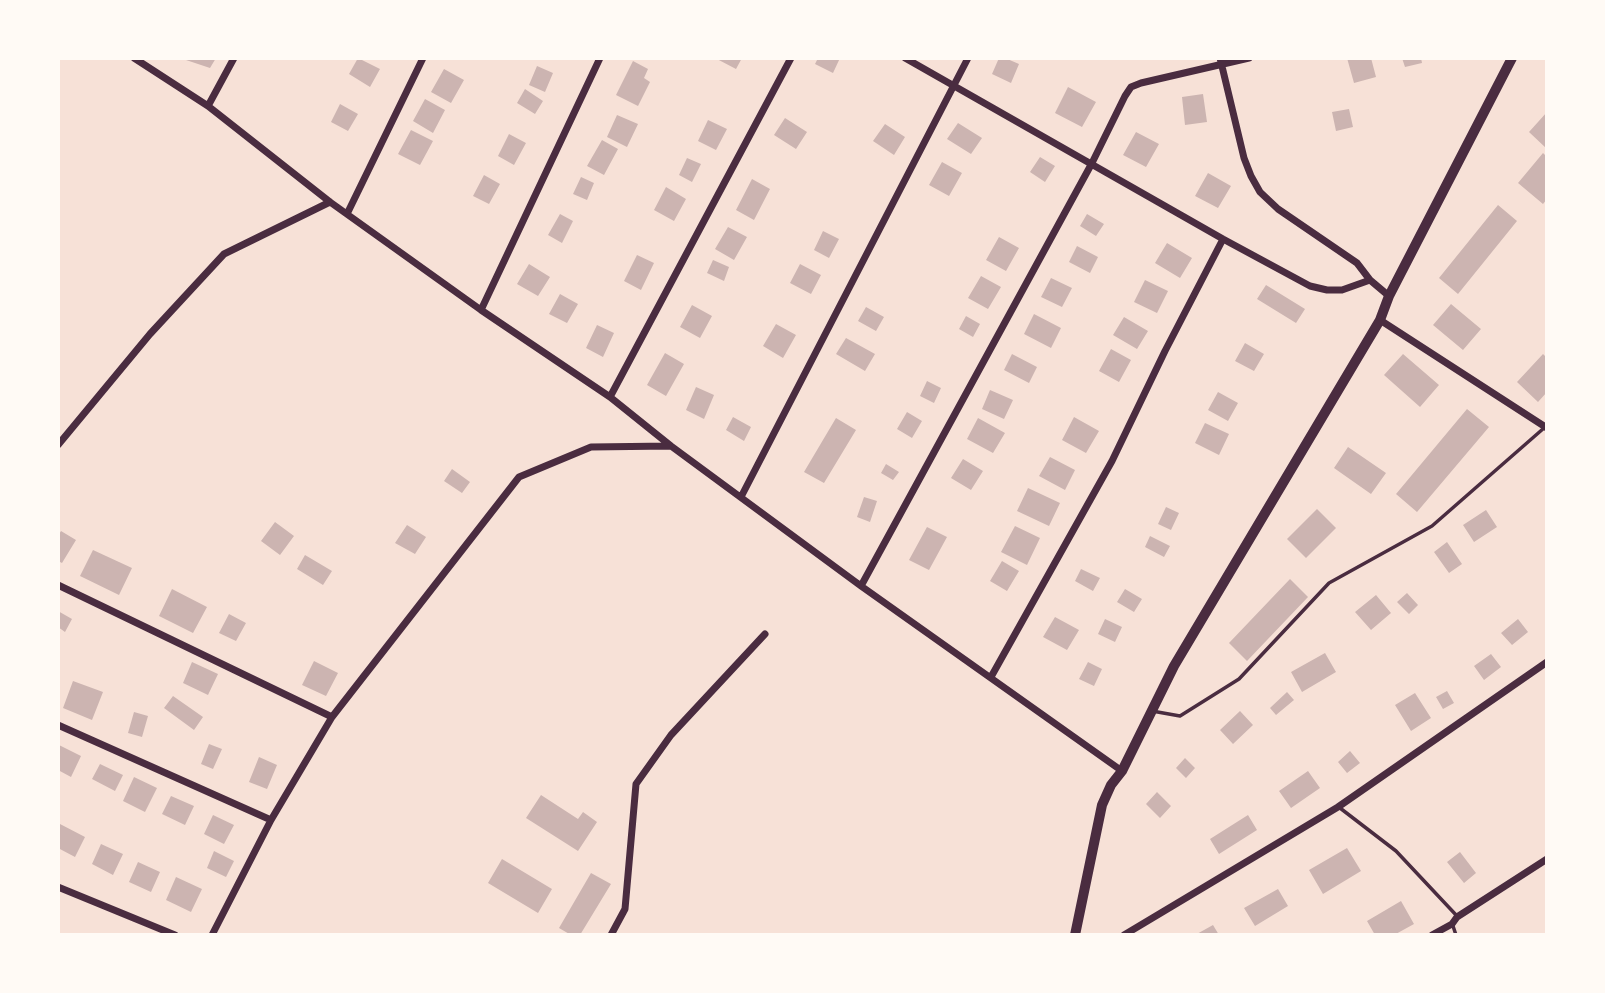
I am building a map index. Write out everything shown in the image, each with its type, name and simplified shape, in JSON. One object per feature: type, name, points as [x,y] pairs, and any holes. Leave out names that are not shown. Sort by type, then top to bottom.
[{"type":"main road","points":[[1075,935],[1102,805],[1111,785],[1122,771],[1174,666],[1380,320],[1389,296],[1513,58]]},
{"type":"street","points":[[134,58],[208,106],[330,202],[481,310],[610,397],[671,446],[861,586],[1122,771]]},
{"type":"street","points":[[208,106],[234,58]]},
{"type":"street","points":[[347,214],[423,58]]},
{"type":"street","points":[[481,310],[600,58]]},
{"type":"street","points":[[610,397],[791,58]]},
{"type":"street","points":[[905,58],[1310,286],[1342,290],[1370,281]]},
{"type":"street","points":[[741,497],[968,58]]},
{"type":"street","points":[[861,586],[1092,163],[1125,96],[1132,87],[1141,83],[1221,61],[1249,58]]},
{"type":"street","points":[[1221,61],[1244,158],[1261,192],[1278,209],[1357,263],[1370,281],[1389,296]]},
{"type":"street","points":[[58,445],[150,334],[224,254],[330,202]]},
{"type":"street","points":[[991,677],[1112,461],[1223,239]]},
{"type":"street","points":[[1380,320],[1547,426]]},
{"type":"street","points":[[212,935],[271,820],[332,717],[520,477],[591,447],[671,446]]},
{"type":"street","points":[[58,585],[332,717]]},
{"type":"street","points":[[611,935],[625,909],[636,784],[671,735],[765,634]]},
{"type":"street","points":[[1124,935],[1338,807],[1547,662]]},
{"type":"street","points":[[58,725],[271,820]]},
{"type":"street","points":[[1432,935],[1547,859]]},
{"type":"street","points":[[58,887],[175,935]]},
{"type":"lane","points":[[1152,711],[1180,716],[1239,679],[1329,583],[1432,526],[1547,426]]},
{"type":"lane","points":[[1338,807],[1396,851],[1455,920],[1456,935]]},
{"type":"building","points":[[180,58],[216,58],[210,68]]},
{"type":"building","points":[[358,58],[380,69],[370,87],[349,74]]},
{"type":"building","points":[[715,58],[742,58],[736,69]]},
{"type":"building","points":[[818,58],[840,58],[833,73],[815,64]]},
{"type":"building","points":[[999,58],[1019,64],[1011,83],[992,74]]},
{"type":"building","points":[[1347,58],[1371,58],[1376,77],[1354,83]]},
{"type":"building","points":[[1402,58],[1421,58],[1422,63],[1405,67]]},
{"type":"building","points":[[633,61],[648,69],[644,78],[650,82],[638,106],[616,95]]},
{"type":"building","points":[[537,66],[553,73],[545,92],[529,85]]},
{"type":"building","points":[[444,69],[464,80],[451,103],[431,92]]},
{"type":"building","points":[[1068,87],[1096,102],[1082,127],[1055,113]]},
{"type":"building","points":[[525,89],[543,101],[535,114],[517,103]]},
{"type":"building","points":[[1203,94],[1207,122],[1185,125],[1182,97]]},
{"type":"building","points":[[425,99],[445,110],[433,133],[413,121]]},
{"type":"building","points":[[340,104],[358,114],[348,131],[331,122]]},
{"type":"building","points":[[1349,109],[1353,127],[1336,131],[1332,112]]},
{"type":"building","points":[[1547,112],[1547,149],[1529,132]]},
{"type":"building","points":[[617,115],[638,124],[627,147],[607,137]]},
{"type":"building","points":[[785,118],[807,132],[796,149],[774,135]]},
{"type":"building","points":[[708,120],[727,129],[716,150],[698,141]]},
{"type":"building","points":[[958,123],[982,138],[971,154],[947,139]]},
{"type":"building","points":[[885,124],[905,137],[894,155],[873,141]]},
{"type":"building","points":[[411,130],[433,141],[420,165],[398,154]]},
{"type":"building","points":[[1136,132],[1159,144],[1146,167],[1123,155]]},
{"type":"building","points":[[509,134],[526,143],[514,165],[498,156]]},
{"type":"building","points":[[602,140],[618,149],[604,175],[587,166]]},
{"type":"building","points":[[1543,153],[1547,157],[1547,199],[1543,204],[1518,183]]},
{"type":"building","points":[[1040,157],[1055,166],[1045,182],[1030,172]]},
{"type":"building","points":[[687,158],[701,164],[692,182],[679,175]]},
{"type":"building","points":[[942,162],[962,173],[949,196],[929,185]]},
{"type":"building","points":[[1208,173],[1231,186],[1218,208],[1195,196]]},
{"type":"building","points":[[484,175],[500,184],[489,204],[473,196]]},
{"type":"building","points":[[581,177],[594,183],[587,200],[573,194]]},
{"type":"building","points":[[752,179],[770,189],[754,220],[736,210]]},
{"type":"building","points":[[666,187],[686,199],[674,221],[654,210]]},
{"type":"building","points":[[1498,205],[1517,221],[1458,294],[1439,278]]},
{"type":"building","points":[[560,214],[573,221],[562,243],[548,235]]},
{"type":"building","points":[[1087,214],[1104,224],[1096,236],[1080,226]]},
{"type":"building","points":[[728,227],[747,237],[734,260],[715,249]]},
{"type":"building","points":[[823,231],[839,239],[829,258],[814,250]]},
{"type":"building","points":[[999,237],[1019,248],[1006,271],[986,260]]},
{"type":"building","points":[[1167,243],[1192,258],[1180,278],[1155,263]]},
{"type":"building","points":[[1077,246],[1098,257],[1090,273],[1069,262]]},
{"type":"building","points":[[637,255],[654,263],[641,290],[624,281]]},
{"type":"building","points":[[713,260],[729,267],[724,281],[707,273]]},
{"type":"building","points":[[529,264],[550,277],[538,296],[517,284]]},
{"type":"building","points":[[800,264],[821,275],[811,294],[790,283]]},
{"type":"building","points":[[981,276],[1001,287],[988,309],[968,298]]},
{"type":"building","points":[[1051,278],[1072,288],[1062,307],[1041,297]]},
{"type":"building","points":[[1145,280],[1168,291],[1157,313],[1134,302]]},
{"type":"building","points":[[1266,285],[1305,309],[1296,323],[1257,299]]},
{"type":"building","points":[[560,294],[578,304],[567,323],[549,314]]},
{"type":"building","points":[[1451,304],[1481,329],[1463,350],[1433,325]]},
{"type":"building","points":[[692,305],[712,316],[700,338],[680,327]]},
{"type":"building","points":[[866,307],[884,317],[876,331],[858,321]]},
{"type":"building","points":[[1034,314],[1061,328],[1051,348],[1024,334]]},
{"type":"building","points":[[966,316],[980,324],[973,337],[959,329]]},
{"type":"building","points":[[1124,317],[1148,331],[1137,349],[1113,335]]},
{"type":"building","points":[[776,324],[796,335],[783,358],[763,346]]},
{"type":"building","points":[[597,325],[614,333],[603,357],[586,348]]},
{"type":"building","points":[[846,338],[875,354],[865,371],[836,354]]},
{"type":"building","points":[[1245,343],[1264,354],[1254,371],[1235,361]]},
{"type":"building","points":[[1111,349],[1131,360],[1119,382],[1099,371]]},
{"type":"building","points":[[665,353],[684,364],[666,396],[647,385]]},
{"type":"building","points":[[1012,354],[1037,367],[1029,383],[1004,370]]},
{"type":"building","points":[[1403,354],[1439,385],[1420,407],[1384,375]]},
{"type":"building","points":[[1543,354],[1547,358],[1547,392],[1538,402],[1517,382]]},
{"type":"building","points":[[927,381],[941,388],[934,403],[920,396]]},
{"type":"building","points":[[696,387],[714,395],[704,419],[686,410]]},
{"type":"building","points":[[990,390],[1013,400],[1004,419],[982,409]]},
{"type":"building","points":[[1218,392],[1238,403],[1228,421],[1208,410]]},
{"type":"building","points":[[1467,409],[1489,427],[1417,512],[1396,494]]},
{"type":"building","points":[[907,412],[922,421],[912,438],[897,429]]},
{"type":"building","points":[[733,417],[751,427],[744,441],[726,430]]},
{"type":"building","points":[[1074,417],[1099,431],[1086,453],[1062,440]]},
{"type":"building","points":[[836,418],[856,430],[824,483],[804,472]]},
{"type":"building","points":[[978,418],[1005,433],[993,453],[967,439]]},
{"type":"building","points":[[1205,423],[1229,434],[1219,455],[1195,443]]},
{"type":"building","points":[[1348,447],[1386,473],[1371,494],[1334,468]]},
{"type":"building","points":[[1050,457],[1075,470],[1065,490],[1039,476]]},
{"type":"building","points":[[963,459],[983,471],[971,490],[951,478]]},
{"type":"building","points":[[886,464],[899,472],[893,480],[881,473]]},
{"type":"building","points":[[452,469],[470,482],[462,493],[444,481]]},
{"type":"building","points":[[1028,488],[1060,503],[1049,526],[1017,511]]},
{"type":"building","points":[[864,497],[877,501],[870,522],[857,517]]},
{"type":"building","points":[[1166,507],[1179,513],[1171,530],[1158,524]]},
{"type":"building","points":[[1317,509],[1336,528],[1306,558],[1287,539]]},
{"type":"building","points":[[1486,510],[1497,527],[1474,542],[1463,525]]},
{"type":"building","points":[[275,522],[294,536],[280,555],[261,541]]},
{"type":"building","points":[[407,525],[426,537],[415,554],[395,543]]},
{"type":"building","points":[[1015,526],[1040,538],[1027,565],[1001,552]]},
{"type":"building","points":[[927,527],[947,537],[929,570],[909,560]]},
{"type":"building","points":[[61,531],[76,540],[62,563],[58,561],[58,536]]},
{"type":"building","points":[[1150,536],[1170,546],[1164,557],[1145,547]]},
{"type":"building","points":[[1447,542],[1462,564],[1449,573],[1434,552]]},
{"type":"building","points":[[93,550],[132,568],[119,595],[80,576]]},
{"type":"building","points":[[305,555],[332,571],[323,585],[297,569]]},
{"type":"building","points":[[1002,561],[1019,571],[1007,591],[990,581]]},
{"type":"building","points":[[1081,569],[1100,578],[1093,591],[1075,581]]},
{"type":"building","points":[[1290,579],[1308,597],[1247,661],[1229,643]]},
{"type":"building","points":[[172,589],[207,607],[193,633],[159,616]]},
{"type":"building","points":[[1125,589],[1142,599],[1134,612],[1117,602]]},
{"type":"building","points":[[1407,593],[1418,605],[1409,614],[1397,602]]},
{"type":"building","points":[[1376,595],[1391,613],[1371,630],[1355,612]]},
{"type":"building","points":[[58,611],[72,619],[65,632],[58,627]]},
{"type":"building","points":[[229,614],[246,623],[236,641],[219,633]]},
{"type":"building","points":[[1055,617],[1079,630],[1067,650],[1043,637]]},
{"type":"building","points":[[1105,619],[1122,627],[1115,642],[1098,634]]},
{"type":"building","points":[[1518,619],[1528,632],[1512,645],[1501,633]]},
{"type":"building","points":[[1325,653],[1336,672],[1302,692],[1291,672]]},
{"type":"building","points":[[1491,654],[1501,667],[1484,680],[1474,666]]},
{"type":"building","points":[[314,661],[338,673],[326,696],[302,685]]},
{"type":"building","points":[[192,662],[218,674],[208,695],[183,683]]},
{"type":"building","points":[[1088,662],[1102,669],[1094,686],[1079,679]]},
{"type":"building","points":[[73,681],[103,692],[92,720],[63,708]]},
{"type":"building","points":[[1447,691],[1454,703],[1443,709],[1436,697]]},
{"type":"building","points":[[1287,692],[1294,700],[1276,715],[1270,708]]},
{"type":"building","points":[[1415,693],[1431,718],[1411,731],[1395,705]]},
{"type":"building","points":[[173,696],[203,717],[194,730],[164,708]]},
{"type":"building","points":[[1240,711],[1253,725],[1233,744],[1220,730]]},
{"type":"building","points":[[134,712],[148,716],[142,737],[128,733]]},
{"type":"building","points":[[209,744],[222,749],[213,769],[201,764]]},
{"type":"building","points":[[59,745],[81,756],[71,777],[58,770]]},
{"type":"building","points":[[1350,751],[1360,763],[1347,773],[1338,762]]},
{"type":"building","points":[[259,757],[277,765],[267,789],[249,782]]},
{"type":"building","points":[[1185,758],[1195,768],[1186,778],[1176,768]]},
{"type":"building","points":[[100,764],[123,775],[115,791],[92,779]]},
{"type":"building","points":[[1308,771],[1320,788],[1291,808],[1279,791]]},
{"type":"building","points":[[134,777],[157,788],[145,812],[123,801]]},
{"type":"building","points":[[1157,792],[1171,806],[1160,818],[1146,804]]},
{"type":"building","points":[[541,795],[578,819],[583,812],[597,822],[578,851],[526,818]]},
{"type":"building","points":[[171,796],[194,806],[185,825],[162,814]]},
{"type":"building","points":[[213,815],[234,825],[224,844],[204,834]]},
{"type":"building","points":[[1248,815],[1257,830],[1219,854],[1210,839]]},
{"type":"building","points":[[60,824],[85,837],[75,857],[58,848]]},
{"type":"building","points":[[101,844],[123,854],[113,875],[92,864]]},
{"type":"building","points":[[1347,848],[1361,871],[1323,894],[1309,870]]},
{"type":"building","points":[[214,851],[234,861],[226,877],[207,868]]},
{"type":"building","points":[[1460,852],[1476,873],[1464,883],[1447,862]]},
{"type":"building","points":[[502,859],[552,889],[538,913],[488,883]]},
{"type":"building","points":[[138,862],[160,872],[151,892],[129,882]]},
{"type":"building","points":[[591,873],[611,884],[580,935],[571,935],[559,928]]},
{"type":"building","points":[[176,877],[202,889],[191,912],[166,900]]},
{"type":"building","points":[[1278,889],[1288,906],[1255,926],[1244,908]]},
{"type":"building","points":[[1401,901],[1414,924],[1394,935],[1375,935],[1367,921]]},
{"type":"building","points":[[1213,925],[1219,935],[1195,935]]}]
